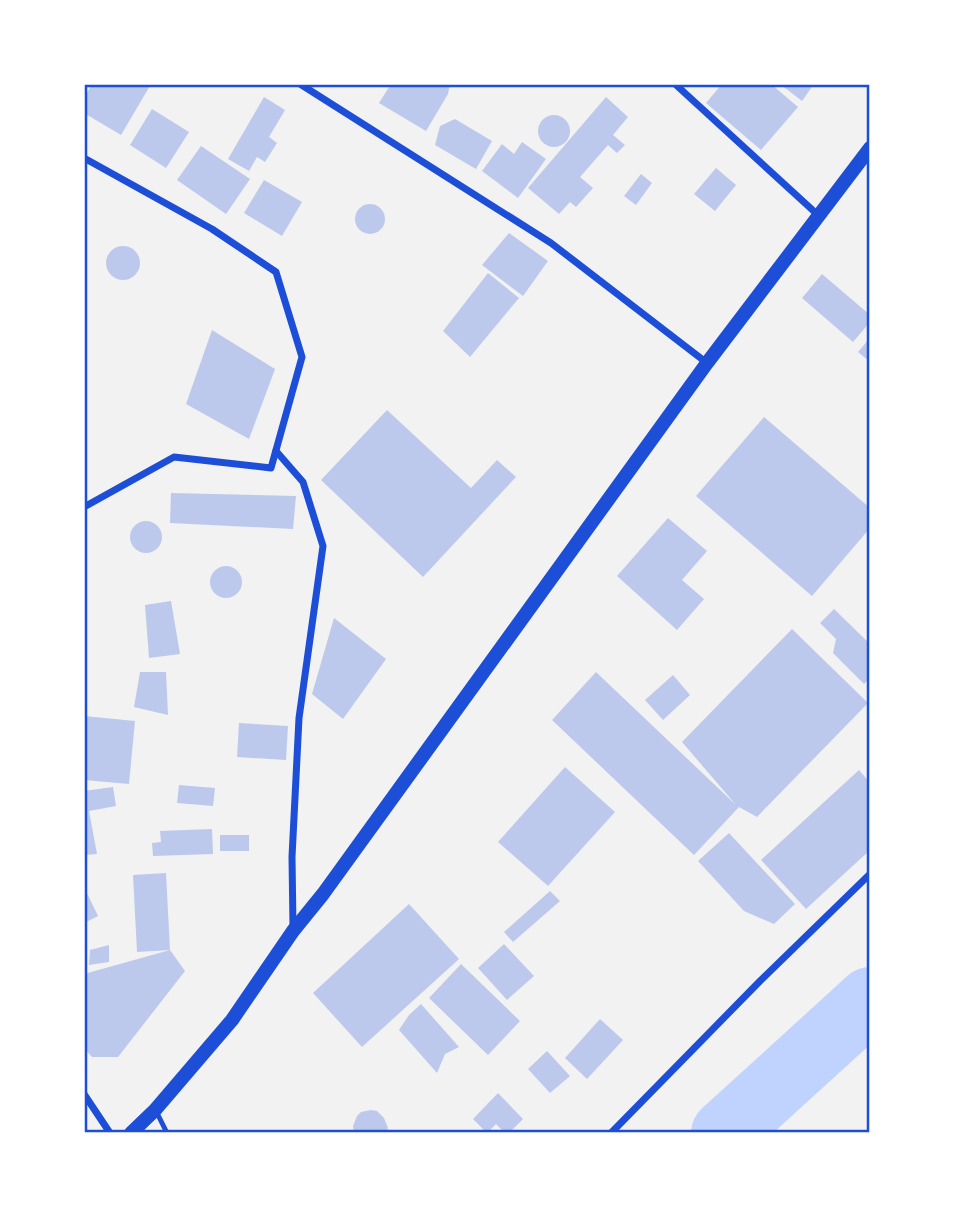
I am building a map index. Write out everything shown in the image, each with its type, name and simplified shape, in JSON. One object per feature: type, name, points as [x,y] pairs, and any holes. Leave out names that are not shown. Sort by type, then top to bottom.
[{"type":"main road","points":[[131,1133],[155,1110],[232,1020],[293,931],[323,894],[707,363],[870,148]]},
{"type":"street","points":[[300,84],[551,243],[707,363]]},
{"type":"street","points":[[675,84],[818,215]]},
{"type":"street","points":[[84,158],[212,229],[276,272],[302,357],[271,468],[174,457],[84,507]]},
{"type":"street","points":[[276,451],[303,482],[323,547],[299,718],[292,857],[293,931]]},
{"type":"street","points":[[611,1133],[760,981],[870,874]]},
{"type":"street","points":[[84,1094],[110,1133]]},
{"type":"lane","points":[[155,1110],[167,1133]]},
{"type":"building","points":[[92,84],[151,84],[121,135],[84,113],[84,98]]},
{"type":"building","points":[[391,84],[450,84],[448,94],[426,131],[379,103]]},
{"type":"building","points":[[722,84],[771,84],[798,107],[761,150],[706,103]]},
{"type":"building","points":[[780,84],[814,84],[802,101]]},
{"type":"building","points":[[264,97],[285,110],[269,137],[277,143],[265,162],[257,157],[249,171],[228,159]]},
{"type":"building","points":[[606,97],[628,117],[613,135],[625,145],[617,153],[608,145],[580,177],[593,188],[576,207],[570,202],[559,214],[528,188]]},
{"type":"building","points":[[152,109],[189,132],[166,168],[130,145]]},
{"type":"building","points":[[554,115],[566,119],[570,131],[566,143],[554,147],[542,143],[538,131],[542,119]]},
{"type":"building","points":[[455,119],[492,141],[476,169],[435,145],[440,126]]},
{"type":"building","points":[[522,142],[546,159],[518,198],[482,171],[502,144],[514,154]]},
{"type":"building","points":[[201,146],[250,179],[226,214],[177,180]]},
{"type":"building","points":[[716,168],[736,185],[715,211],[694,194]]},
{"type":"building","points":[[641,174],[652,183],[636,205],[624,196]]},
{"type":"building","points":[[264,180],[302,202],[282,236],[244,213]]},
{"type":"building","points":[[370,204],[381,208],[385,219],[381,230],[370,234],[359,230],[355,219],[359,208]]},
{"type":"building","points":[[509,233],[548,261],[523,296],[482,265]]},
{"type":"building","points":[[123,246],[135,251],[140,263],[135,275],[123,280],[111,275],[106,263],[111,251]]},
{"type":"building","points":[[488,273],[519,298],[470,357],[443,331]]},
{"type":"building","points":[[822,274],[870,315],[870,322],[853,342],[802,298]]},
{"type":"building","points":[[212,330],[275,369],[249,439],[186,404]]},
{"type":"building","points":[[870,338],[870,362],[858,352]]},
{"type":"building","points":[[387,410],[471,488],[497,460],[516,477],[423,577],[321,480]]},
{"type":"building","points":[[764,417],[870,508],[870,528],[812,596],[696,496]]},
{"type":"building","points":[[171,493],[296,496],[293,529],[170,523]]},
{"type":"building","points":[[668,518],[707,551],[682,580],[704,599],[677,630],[617,576]]},
{"type":"building","points":[[146,521],[158,525],[162,537],[158,549],[146,553],[134,549],[130,537],[134,525]]},
{"type":"building","points":[[226,566],[237,571],[242,582],[237,593],[226,598],[215,593],[210,582],[215,571]]},
{"type":"building","points":[[171,601],[180,654],[149,658],[145,605]]},
{"type":"building","points":[[834,609],[870,644],[870,678],[864,684],[833,653],[836,639],[820,623]]},
{"type":"building","points":[[334,618],[386,659],[343,719],[312,694]]},
{"type":"building","points":[[792,629],[868,703],[757,817],[739,807],[694,855],[552,720],[596,672],[736,805],[682,742]]},
{"type":"building","points":[[140,672],[166,672],[168,715],[134,707]]},
{"type":"building","points":[[673,675],[690,695],[663,720],[645,700]]},
{"type":"building","points":[[84,716],[135,721],[129,784],[84,780]]},
{"type":"building","points":[[239,723],[288,726],[286,760],[237,757]]},
{"type":"building","points":[[565,767],[615,812],[548,886],[498,842]]},
{"type":"building","points":[[859,770],[870,783],[870,850],[806,909],[761,860]]},
{"type":"building","points":[[179,785],[215,788],[213,806],[177,803]]},
{"type":"building","points":[[113,787],[116,806],[89,811],[97,854],[84,855],[84,791]]},
{"type":"building","points":[[212,829],[213,854],[153,856],[152,843],[161,842],[160,831]]},
{"type":"building","points":[[729,833],[795,904],[774,924],[744,911],[698,861]]},
{"type":"building","points":[[220,835],[249,835],[249,851],[220,851]]},
{"type":"building","points":[[166,873],[170,950],[137,952],[133,875]]},
{"type":"building","points":[[84,887],[98,916],[84,923]]},
{"type":"building","points":[[550,891],[560,901],[513,942],[504,932]]},
{"type":"building","points":[[409,904],[459,959],[362,1047],[313,993]]},
{"type":"building","points":[[504,944],[534,976],[507,1000],[478,968]]},
{"type":"building","points":[[109,945],[109,962],[89,965],[90,950]]},
{"type":"building","points":[[170,950],[185,971],[118,1057],[92,1057],[84,1048],[84,974]]},
{"type":"building","points":[[461,964],[520,1021],[488,1055],[429,998]]},
{"type":"building","points":[[421,1004],[459,1047],[445,1054],[437,1073],[399,1030]]},
{"type":"building","points":[[600,1019],[623,1040],[587,1079],[565,1058]]},
{"type":"building","points":[[547,1051],[570,1076],[550,1093],[528,1069]]},
{"type":"building","points":[[498,1093],[523,1119],[509,1133],[505,1133],[496,1124],[487,1133],[473,1119]]},
{"type":"building","points":[[377,1111],[384,1118],[388,1128],[386,1133],[354,1133],[353,1126],[357,1116],[361,1112]]},
{"type":"waterway","points":[[724,1133],[870,1000]]}]
